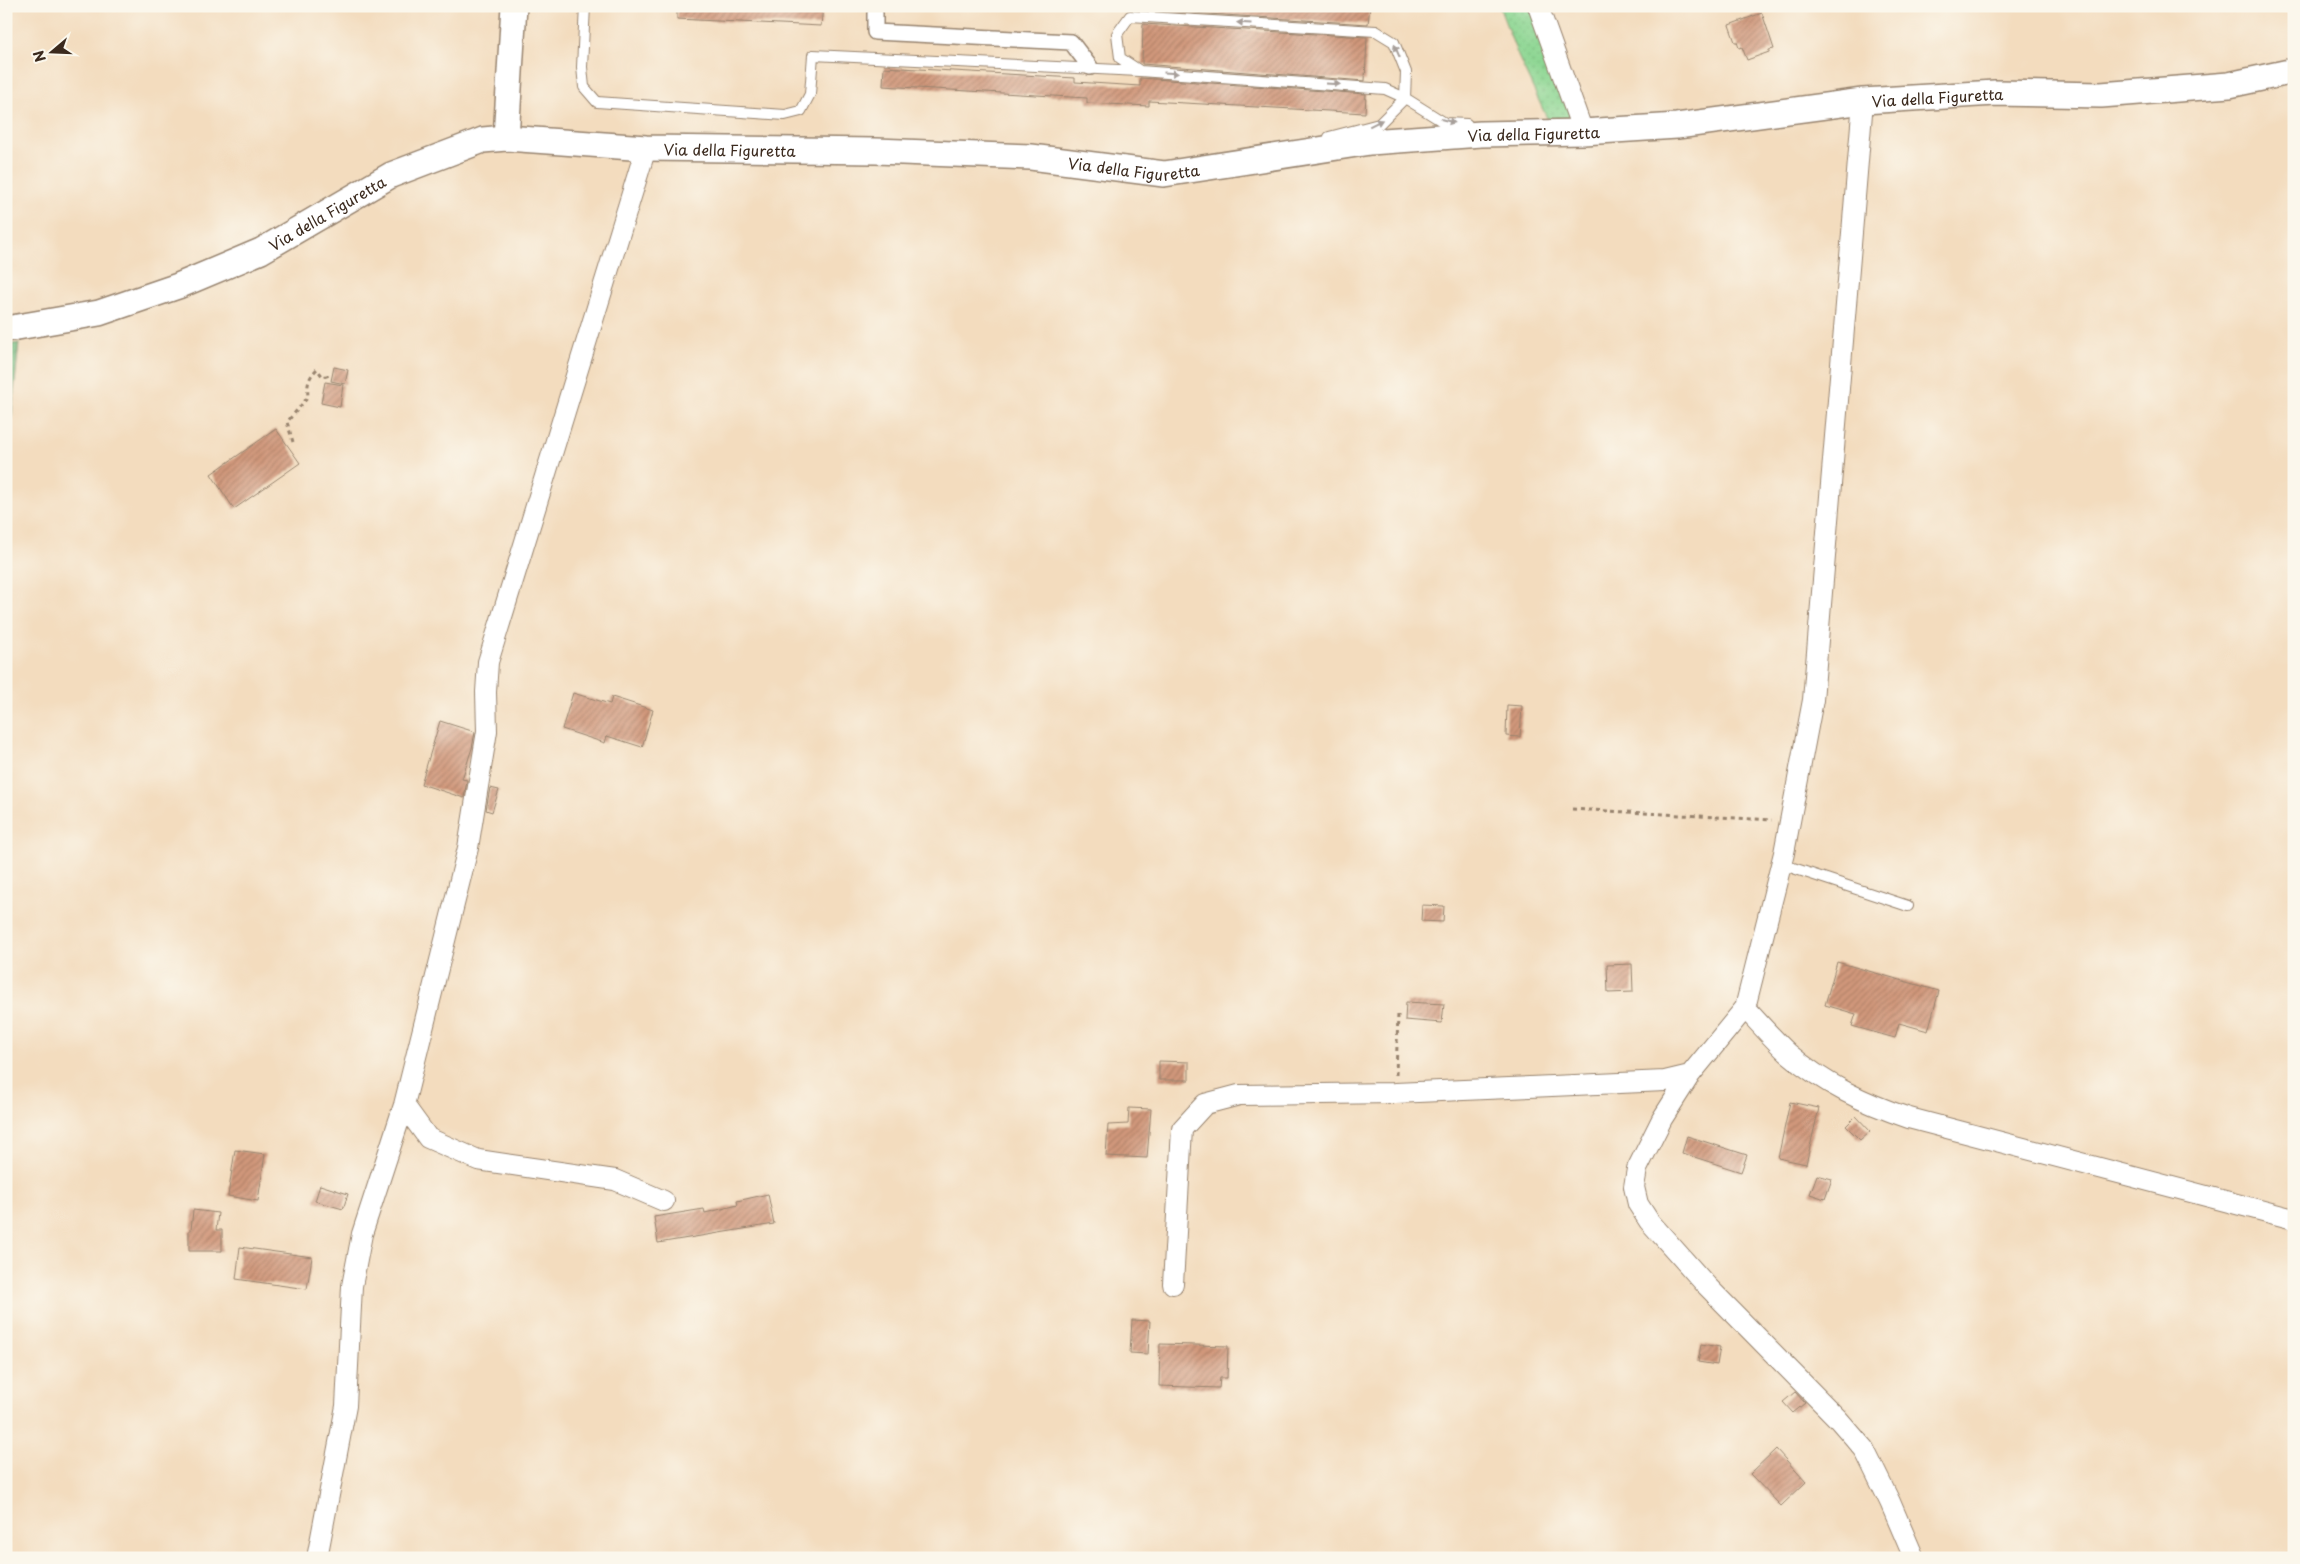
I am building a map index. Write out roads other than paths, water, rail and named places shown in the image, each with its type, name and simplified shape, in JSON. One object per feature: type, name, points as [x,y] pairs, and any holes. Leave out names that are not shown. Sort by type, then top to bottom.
[{"type":"street","points":[[506,138],[514,6]]},
{"type":"street","points":[[1538,6],[1582,132]]},
{"type":"street","points":[[875,13],[874,32],[1071,42],[1090,67]]},
{"type":"street","name":"Via della Figuretta","points":[[6,330],[99,313],[178,286],[261,251],[391,175],[483,140],[506,138],[646,148],[876,150],[1031,157],[1164,174],[1370,142],[1507,133],[1582,132],[1677,126],[1863,101],[1994,93],[2102,95],[2229,86],[2294,71]]},
{"type":"street","points":[[1863,101],[1813,700],[1781,864],[1745,1008],[1690,1075],[1662,1119],[1638,1169],[1634,1187],[1638,1204],[1649,1221],[1706,1286],[1838,1420],[1864,1450],[1890,1502],[1914,1558]]},
{"type":"street","points":[[317,1558],[346,1406],[352,1286],[362,1234],[404,1106],[468,848],[487,732],[486,692],[488,662],[646,148]]},
{"type":"street","points":[[1745,1008],[1788,1052],[1833,1086],[1874,1107],[1909,1118],[2294,1219]]},
{"type":"street","points":[[1172,1284],[1182,1130],[1205,1104],[1239,1095],[1395,1093],[1665,1081],[1690,1075]]},
{"type":"street","points":[[404,1106],[428,1138],[478,1160],[615,1180],[664,1201]]},
{"type":"lane","points":[[585,6],[582,67],[584,86],[597,102],[785,115],[800,111],[810,94],[813,55],[1090,67],[1359,86],[1385,89],[1405,98],[1445,122],[1482,126],[1507,133]]},
{"type":"lane","points":[[1140,71],[1120,58],[1117,34],[1130,16],[1376,31],[1394,42],[1406,72],[1405,98],[1379,124],[1229,164]]},
{"type":"lane","points":[[1781,864],[1908,906]]}]
